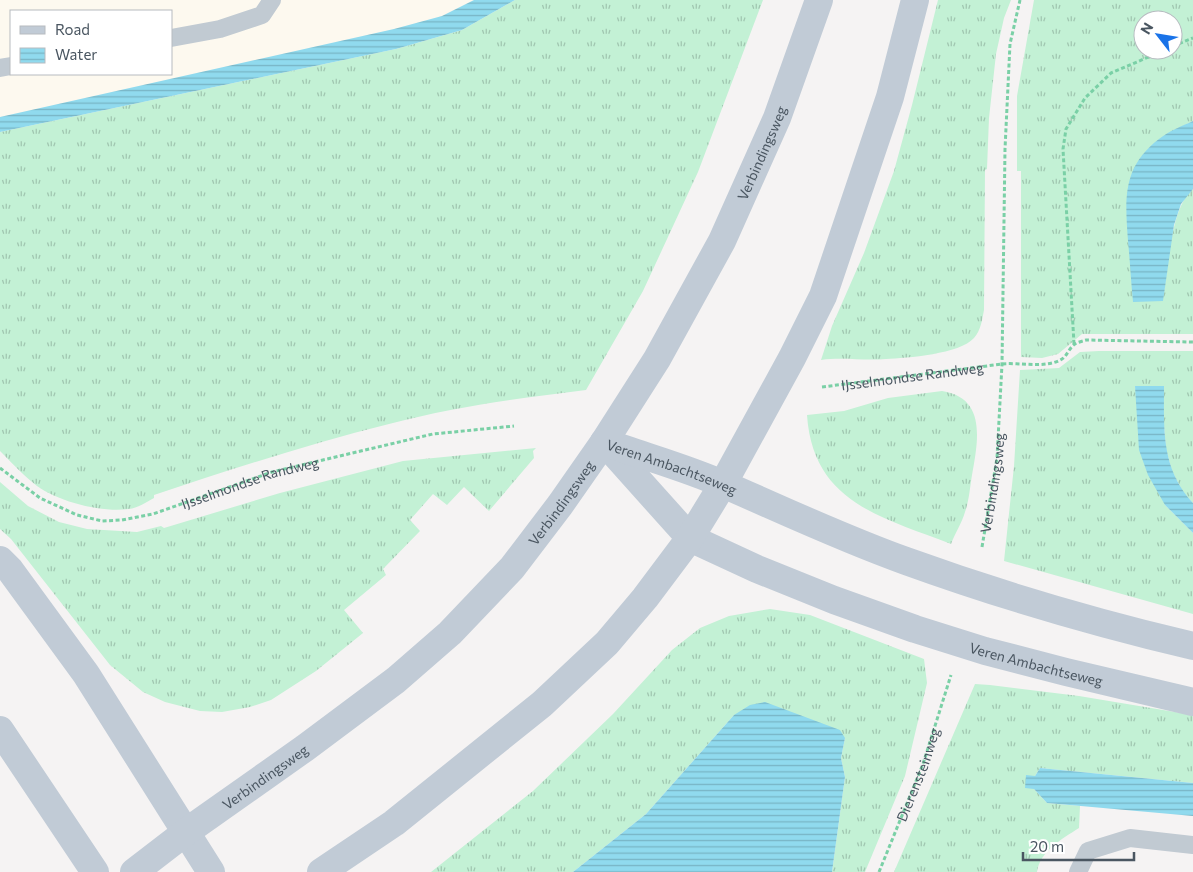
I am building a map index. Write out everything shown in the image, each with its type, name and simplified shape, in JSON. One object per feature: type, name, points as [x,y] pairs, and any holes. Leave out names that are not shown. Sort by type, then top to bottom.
[{"type":"main road","name":"Verbindingsweg","points":[[134,872],[186,832],[305,748],[396,680],[450,633],[512,568],[560,505],[658,359],[722,242],[777,118],[819,0]]},
{"type":"main road","points":[[321,872],[394,823],[542,704],[607,643],[645,598],[690,538],[723,484],[792,358],[822,296],[890,97],[915,0]]},
{"type":"main road","name":"Veren Ambachtseweg","points":[[604,442],[723,484],[807,522],[905,561],[991,590],[1106,624],[1193,646]]},
{"type":"main road","name":"Veren Ambachtseweg","points":[[604,442],[690,538],[757,569],[834,600],[915,629],[1012,658],[1193,702]]},
{"type":"main road","points":[[0,560],[10,570],[86,674],[211,872]]},
{"type":"main road","points":[[0,730],[95,872]]},
{"type":"lane","points":[[172,38],[220,29],[262,15],[272,0]]},
{"type":"lane","points":[[1078,872],[1088,851],[1130,838],[1193,845]]},
{"type":"path","name":"Verbindingsweg","points":[[982,547],[997,458],[1002,364],[1005,149],[1010,44],[1020,0]]},
{"type":"path","points":[[1142,60],[1111,73],[1085,98],[1066,129],[1063,149],[1074,344],[1086,340],[1193,342]]},
{"type":"path","name":"IJsselmondse Randweg","points":[[822,387],[1002,364],[1050,364],[1063,358],[1074,344]]},
{"type":"path","name":"IJsselmondse Randweg","points":[[0,468],[40,498],[77,515],[102,521],[122,520],[153,514],[272,472],[432,434],[514,426]]},
{"type":"path","name":"Dierensteinweg","points":[[879,872],[923,764],[951,675]]},
{"type":"shaded area","points":[[0,0],[583,0],[0,199]]},
{"type":"green space","points":[[515,0],[763,0],[698,172],[643,291],[586,390],[462,408],[359,432],[271,457],[154,495],[154,498],[129,509],[94,508],[57,497],[32,482],[0,451],[0,132],[396,49],[462,30]]},
{"type":"green space","points":[[938,0],[1011,0],[1004,18],[996,54],[989,118],[987,169],[985,170],[984,310],[981,325],[974,338],[967,343],[957,348],[933,354],[870,360],[821,360],[832,326],[864,253],[894,171]]},
{"type":"green space","points":[[1034,0],[1193,0],[1193,121],[1154,143],[1141,158],[1130,180],[1162,301],[1174,225],[1185,198],[1193,189],[1193,334],[1082,334],[1058,354],[1042,358],[1021,357],[1021,171],[1017,171],[1017,96]]},
{"type":"green space","points":[[1193,351],[1193,503],[1183,492],[1172,471],[1166,449],[1164,426],[1135,386],[1165,505],[1193,533],[1193,614],[1004,561],[1014,466],[1020,370],[1059,368],[1080,352]]},
{"type":"green space","points":[[942,391],[956,395],[967,402],[973,412],[977,435],[968,503],[951,544],[877,515],[855,502],[837,487],[822,468],[812,445],[807,415],[844,411],[888,398]]},
{"type":"green space","points":[[536,448],[533,451],[534,458],[489,511],[464,487],[447,505],[433,494],[410,520],[420,531],[383,569],[386,575],[344,610],[363,633],[316,671],[271,700],[250,707],[222,712],[200,711],[165,702],[143,692],[110,665],[11,539],[0,529],[0,482],[28,506],[59,522],[87,529],[137,532],[161,526],[164,528],[280,493],[403,461]]},
{"type":"green space","points":[[770,609],[810,615],[924,659],[927,683],[905,776],[865,872],[832,872],[845,777],[841,758],[845,738],[734,715],[646,814],[573,872],[431,872],[533,791],[613,714],[672,650],[700,628],[729,616]]},
{"type":"green space","points":[[975,684],[1079,696],[1193,715],[1193,783],[1040,768],[1035,776],[1034,789],[1047,803],[1080,806],[1079,828],[1059,841],[1047,852],[1042,858],[1037,872],[894,872]]},
{"type":"water","points":[[474,0],[515,0],[462,30],[396,49],[0,132],[0,117],[394,29],[442,16]]},
{"type":"water","points":[[1193,121],[1193,189],[1181,204],[1174,225],[1163,301],[1133,302],[1126,211],[1128,185],[1138,161],[1147,150],[1171,131]]},
{"type":"water","points":[[1135,386],[1164,386],[1166,448],[1175,476],[1193,503],[1193,533],[1165,505],[1148,475],[1139,450]]},
{"type":"water","points":[[765,702],[840,730],[845,738],[841,758],[845,777],[832,872],[573,872],[646,814],[734,715],[750,705]]},
{"type":"water","points":[[1040,768],[1193,783],[1193,816],[1047,803],[1034,789],[1025,788],[1026,775],[1035,776]]}]
